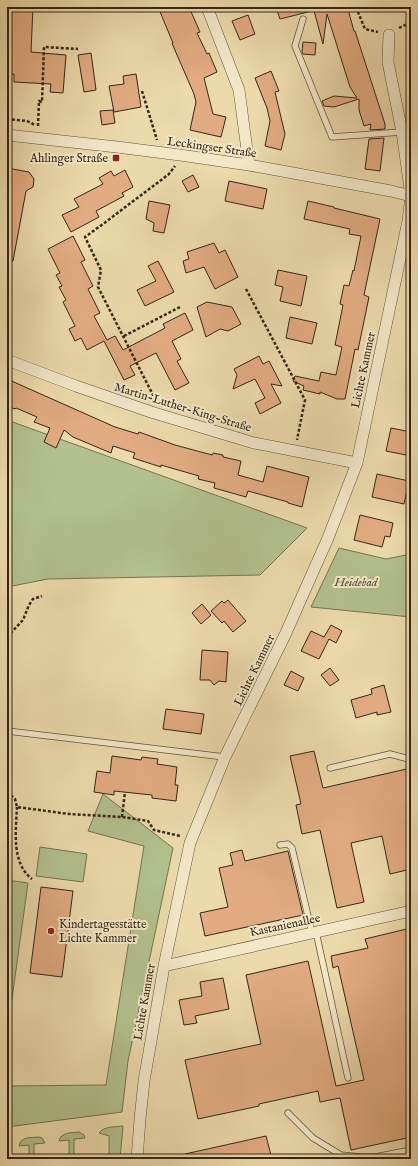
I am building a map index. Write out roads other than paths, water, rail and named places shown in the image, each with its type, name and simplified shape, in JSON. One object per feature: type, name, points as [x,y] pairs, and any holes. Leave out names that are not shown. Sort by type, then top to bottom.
[{"type":"street","points":[[207,7],[239,90],[249,165]]},
{"type":"street","name":"Lichte Kammer","points":[[137,1159],[144,1081],[164,966],[192,839],[225,757],[285,635],[328,538],[356,463],[408,221],[411,196],[402,132],[388,62],[389,35]]},
{"type":"street","name":"Leckingser Straße","points":[[7,135],[117,147],[249,165],[392,191],[411,196]]},
{"type":"street","name":"Martin-Luther-King-Straße","points":[[7,360],[151,412],[254,443],[296,450],[356,463]]},
{"type":"street","name":"Kastanienallee","points":[[164,966],[411,911]]},
{"type":"lane","points":[[303,19],[295,46],[332,137],[402,132]]},
{"type":"lane","points":[[7,731],[225,757]]},
{"type":"lane","points":[[330,768],[390,754],[410,759],[411,761]]},
{"type":"lane","points":[[280,845],[288,844],[292,848],[314,932],[348,1078]]},
{"type":"lane","points":[[288,1113],[313,1138],[341,1154],[374,1157],[411,1150]]},
{"type":"place","name":"Ahlinger Straße","points":[[116,158]]},
{"type":"place","name":"Kindertagesstätte Lichte Kammer","points":[[51,931]]},
{"type":"park label","name":"Heidebad","points":[[356,582]]}]
